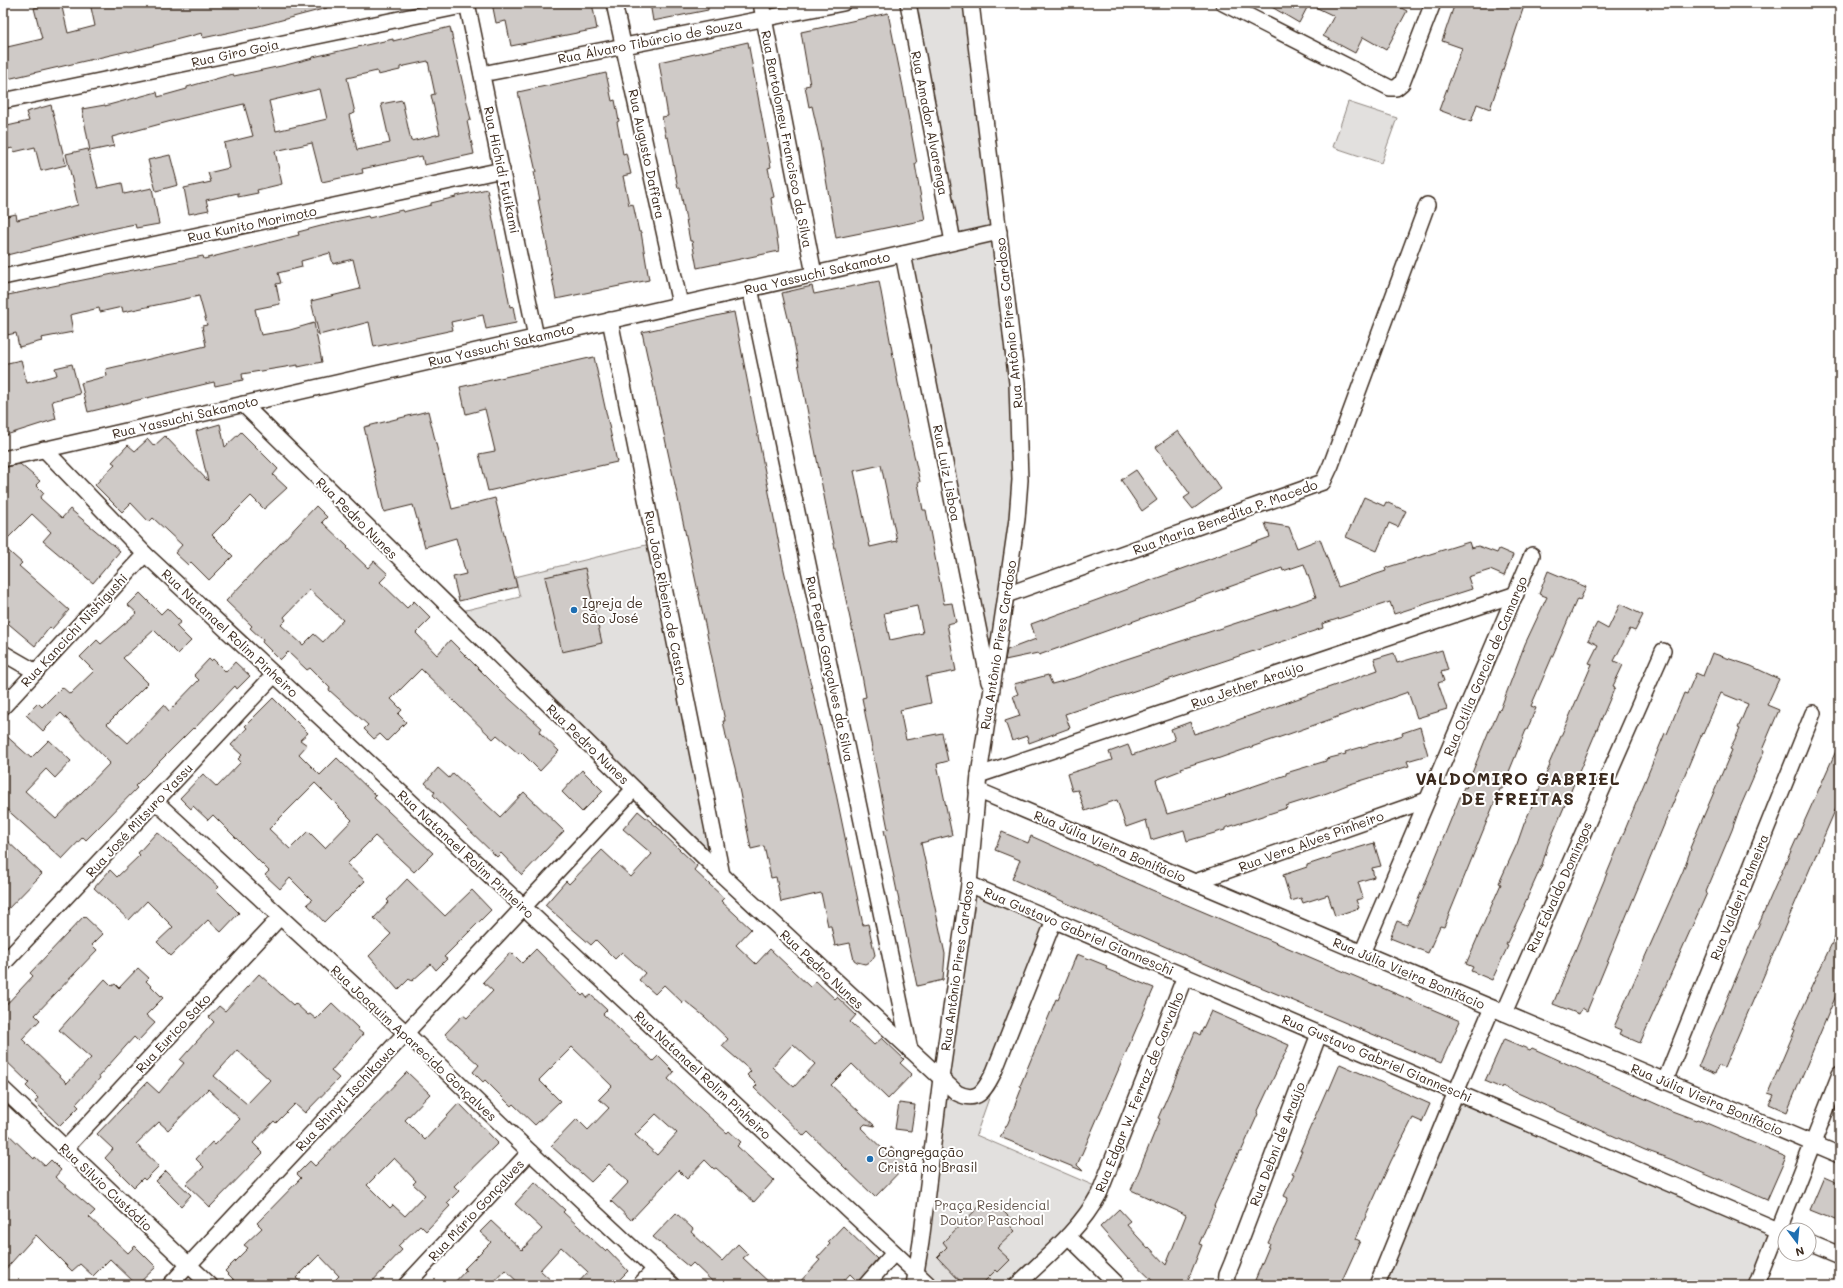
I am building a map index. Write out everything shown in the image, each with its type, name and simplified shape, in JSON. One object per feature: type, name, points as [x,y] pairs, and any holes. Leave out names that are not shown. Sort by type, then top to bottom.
[{"type":"street","name":"Rua Augusto Daffara","points":[[614,3],[680,304]]},
{"type":"street","name":"Rua Álvaro Tibúrcio de Souza","points":[[482,74],[624,46],[762,10],[843,3]]},
{"type":"street","name":"Rua Amador Alvarenga","points":[[908,3],[953,242]]},
{"type":"street","name":"Rua Antônio Pires Cardoso","points":[[915,1279],[941,1078],[969,884],[978,783],[1018,512],[1020,480],[1020,429],[1017,383],[971,3]]},
{"type":"street","points":[[1223,3],[1383,86],[1390,88],[1396,88],[1402,83],[1433,3]]},
{"type":"street","name":"Rua Hichidi Futikami","points":[[467,4],[536,337]]},
{"type":"street","name":"Rua Giro Goia","points":[[3,101],[467,4]]},
{"type":"street","name":"Rua Bartolomeu Francisco da Silva","points":[[762,10],[814,274]]},
{"type":"street","name":"Rua Kunito Morimoto","points":[[3,277],[502,170]]},
{"type":"street","name":"Rua Maria Benedita P. Macedo","points":[[1006,595],[1323,482],[1331,465],[1427,205]]},
{"type":"street","name":"Rua Yassuchi Sakamoto","points":[[3,459],[999,232]]},
{"type":"street","name":"Rua Luiz Lisboa","points":[[904,254],[991,692]]},
{"type":"street","name":"Rua Pedro Gonçalves da Silva","points":[[750,288],[910,1050]]},
{"type":"street","name":"Rua João Ribeiro de Castro","points":[[610,320],[722,875]]},
{"type":"street","name":"Rua Pedro Nunes","points":[[242,404],[722,875],[957,1093],[964,1096],[975,1096],[985,1090],[994,1072],[1054,920]]},
{"type":"street","name":"Rua Natanael Rolim Pinheiro","points":[[44,449],[145,554],[894,1253],[915,1279],[928,1285]]},
{"type":"street","name":"Rua Kancichi Nishigushi","points":[[3,707],[145,554]]},
{"type":"street","name":"Rua Otília Garcia de Camargo","points":[[1362,953],[1532,555]]},
{"type":"street","name":"Rua Jether Araújo","points":[[978,783],[1516,594]]},
{"type":"street","name":"Rua Edvaldo Domingos","points":[[1377,1285],[1456,1092],[1498,1010],[1663,651]]},
{"type":"street","points":[[3,652],[36,672]]},
{"type":"street","name":"Rua José Mitsuro Yassu","points":[[3,964],[274,675]]},
{"type":"street","name":"Rua Valderi Palmeira","points":[[1665,1081],[1813,713]]},
{"type":"street","name":"Rua Júlia Vieira Bonifácio","points":[[978,783],[1195,882],[1840,1155]]},
{"type":"street","name":"Rua Shinyti Ischikawa","points":[[170,1285],[634,789]]},
{"type":"street","name":"Rua Vera Alves Pinheiro","points":[[1195,882],[1427,800]]},
{"type":"street","name":"Rua Joaquim Aparecido Gonçalves","points":[[156,802],[406,1033],[672,1285]]},
{"type":"street","name":"Rua Gustavo Gabriel Gianneschi","points":[[969,884],[1777,1230]]},
{"type":"street","name":"Rua Eurico Sako","points":[[65,1149],[280,918]]},
{"type":"street","name":"Rua Edgar W. Ferraz de Carvalho","points":[[1017,1285],[1068,1236],[1092,1207],[1099,1194],[1185,976]]},
{"type":"street","name":"Rua Debni de Araújo","points":[[1226,1285],[1227,1276],[1235,1254],[1319,1034]]},
{"type":"street","points":[[1785,1222],[1812,1143],[1840,1074]]},
{"type":"street","name":"Rua Silvio Custódio","points":[[3,1089],[210,1285]]},
{"type":"street","name":"Rua Mário Gonçalves","points":[[406,1285],[530,1152]]},
{"type":"street","points":[[1068,1236],[1118,1285]]},
{"type":"street","points":[[1757,1285],[1777,1243]]},
{"type":"street","points":[[1817,1246],[1840,1256]]},
{"type":"street","points":[[866,1285],[894,1253]]},
{"type":"street","points":[[640,1285],[655,1270]]},
{"type":"green space","points":[[907,3],[970,3],[1020,466],[988,675],[903,254],[953,242]]},
{"type":"green space","points":[[1348,102],[1397,118],[1381,163],[1333,147]]},
{"type":"green space","points":[[650,544],[715,861],[462,611],[520,597],[515,577]]},
{"type":"green space","name":"Praça Residencial Doutor Paschoal","points":[[972,889],[1051,922],[976,1135],[1097,1187],[1069,1226],[1011,1285],[934,1285],[919,1270]]},
{"type":"green space","points":[[1456,1092],[1777,1230],[1757,1285],[1377,1285]]},
{"type":"building","points":[[61,3],[68,33],[95,26],[90,3],[327,3],[327,8],[259,26],[203,38],[202,33],[129,52],[3,80],[3,48],[42,39],[34,8]]},
{"type":"building","points":[[492,3],[592,3],[597,29],[511,46],[506,21],[496,23]]},
{"type":"building","points":[[650,3],[708,3],[708,10],[653,21]]},
{"type":"building","points":[[1265,3],[1392,3],[1407,11],[1386,50],[1363,37],[1355,53],[1323,36],[1334,16],[1309,4],[1299,23]]},
{"type":"building","points":[[1455,3],[1525,3],[1490,109],[1477,104],[1471,122],[1439,110],[1462,48],[1442,41]]},
{"type":"building","points":[[888,13],[917,164],[915,164],[925,220],[836,238],[819,137],[812,106],[809,107],[805,86],[810,85],[801,32]]},
{"type":"building","points":[[450,27],[471,120],[467,121],[474,154],[424,165],[422,156],[362,169],[363,173],[322,182],[312,143],[275,151],[282,184],[257,190],[258,193],[238,197],[238,193],[206,200],[209,210],[189,214],[184,188],[211,182],[208,173],[229,168],[224,143],[253,136],[244,104],[179,119],[112,137],[114,146],[90,151],[82,109],[105,106],[157,92],[158,97],[233,74],[234,76],[393,39],[393,41]],"holes":[[[428,61],[435,94],[431,95],[440,134],[411,141],[402,100],[381,104],[390,143],[357,150],[349,115],[355,113],[347,78],[377,71],[378,75],[400,70],[400,67]],[[320,89],[327,119],[276,131],[269,101]]]},
{"type":"building","points":[[748,42],[771,167],[768,168],[774,197],[771,198],[779,251],[697,268],[692,241],[690,241],[680,188],[678,188],[668,137],[666,138],[662,117],[668,116],[659,62]]},
{"type":"building","points":[[606,73],[612,101],[615,100],[619,121],[617,122],[623,154],[626,153],[631,174],[623,176],[629,205],[633,204],[639,232],[641,232],[649,280],[556,299],[538,200],[540,200],[534,172],[536,172],[518,92]]},
{"type":"building","points":[[51,105],[66,165],[41,171],[35,147],[14,152],[13,148],[3,150],[3,127],[29,121],[26,112]]},
{"type":"building","points":[[88,149],[98,188],[122,183],[124,194],[152,188],[159,224],[136,228],[135,224],[115,228],[3,256],[3,217],[16,214],[17,220],[78,205],[66,154]]},
{"type":"building","points":[[170,155],[178,185],[156,191],[148,160]]},
{"type":"building","points":[[487,189],[510,307],[513,306],[516,323],[486,329],[483,315],[451,322],[453,330],[374,347],[369,322],[319,335],[311,301],[360,289],[353,259],[333,264],[330,253],[301,261],[302,267],[278,273],[281,283],[276,284],[280,304],[255,309],[261,335],[290,330],[314,323],[322,362],[298,367],[298,365],[242,374],[243,380],[215,386],[214,382],[88,412],[81,383],[107,376],[106,369],[206,346],[202,326],[207,325],[199,296],[123,312],[122,307],[100,312],[99,308],[70,315],[73,332],[41,338],[42,341],[19,347],[16,333],[3,336],[3,296],[203,256],[204,259],[299,235],[298,232],[321,226],[368,216],[369,218],[402,210],[403,212],[431,205],[431,203],[456,196]]},
{"type":"building","points":[[879,281],[898,383],[920,482],[918,483],[923,510],[926,510],[944,604],[952,603],[956,622],[947,624],[956,671],[926,677],[931,703],[900,710],[906,740],[942,733],[948,761],[937,764],[952,835],[921,843],[945,954],[943,980],[917,986],[884,830],[888,829],[862,698],[866,697],[861,670],[827,511],[790,321],[789,322],[782,293],[812,286],[814,294]],"holes":[[[881,465],[897,541],[870,547],[854,471]],[[917,606],[923,633],[890,640],[884,613]]]},
{"type":"building","points":[[734,312],[784,570],[832,774],[863,925],[868,924],[875,955],[871,961],[865,964],[854,960],[850,943],[835,946],[831,926],[828,926],[821,893],[781,902],[776,877],[771,878],[764,846],[751,849],[735,768],[727,741],[723,721],[725,721],[702,610],[642,332]]},
{"type":"building","points":[[594,357],[617,462],[488,491],[479,454],[495,451],[485,409],[466,414],[460,387]]},
{"type":"building","points":[[21,360],[27,383],[57,375],[55,368],[72,364],[80,394],[52,401],[56,419],[3,436],[3,364]]},
{"type":"building","points":[[428,411],[452,509],[495,498],[517,587],[459,601],[453,577],[466,574],[456,538],[425,547],[413,505],[384,512],[364,427]]},
{"type":"building","points":[[220,424],[225,447],[241,432],[278,469],[273,475],[287,488],[264,509],[251,496],[212,535],[233,556],[209,580],[191,562],[188,565],[175,553],[182,545],[153,518],[149,522],[131,503],[122,512],[95,485],[115,464],[112,462],[128,445],[135,451],[148,439],[154,446],[165,436],[208,481],[196,431]]},
{"type":"building","points":[[1178,431],[1221,489],[1193,509],[1184,498],[1190,494],[1156,447]]},
{"type":"building","points":[[20,464],[40,481],[36,485],[44,493],[40,498],[62,518],[70,509],[120,551],[93,583],[43,541],[51,532],[32,514],[3,543],[3,468]]},
{"type":"building","points":[[1136,470],[1157,500],[1142,511],[1121,480]]},
{"type":"building","points":[[1364,497],[1384,506],[1386,502],[1406,511],[1398,527],[1389,523],[1377,551],[1346,537]]},
{"type":"building","points":[[316,506],[327,517],[322,522],[368,568],[374,561],[388,574],[380,582],[407,608],[414,601],[431,618],[416,633],[437,655],[450,640],[502,692],[542,728],[539,732],[559,751],[540,771],[521,752],[519,754],[497,735],[493,739],[421,669],[391,699],[402,710],[398,714],[406,722],[387,741],[380,734],[374,739],[364,729],[368,725],[329,690],[330,688],[310,668],[307,670],[288,652],[280,660],[262,642],[263,640],[250,628],[252,626],[226,601]],"holes":[[[310,590],[343,620],[323,642],[314,634],[303,645],[281,625],[286,620],[284,617]]]},
{"type":"building","points":[[1265,523],[1289,527],[1297,548],[1320,539],[1338,587],[1386,571],[1385,568],[1469,542],[1471,548],[1478,546],[1497,553],[1499,549],[1513,555],[1504,576],[1490,570],[1468,577],[1472,589],[1394,614],[1390,602],[1322,624],[1323,628],[1065,714],[1070,728],[1029,743],[1027,736],[1012,741],[1005,721],[1020,716],[1013,696],[1018,694],[1014,684],[1048,675],[1052,684],[1082,676],[1102,667],[1316,597],[1304,564],[1283,571],[1282,568],[1039,655],[1038,653],[1005,660],[1007,650],[1036,639],[1031,624],[1270,537]]},
{"type":"building","points":[[3,546],[22,563],[19,566],[69,610],[52,629],[50,627],[35,646],[3,619]]},
{"type":"building","name":"Igreja de São José","points":[[585,568],[602,643],[562,652],[545,577]]},
{"type":"building","points":[[1548,571],[1586,587],[1580,600],[1577,599],[1531,706],[1536,708],[1502,789],[1500,789],[1444,927],[1440,926],[1428,953],[1390,938],[1397,921],[1407,925],[1464,787],[1466,788],[1490,728],[1499,709],[1500,710],[1525,644],[1547,597],[1539,594]]},
{"type":"building","points":[[140,593],[161,614],[167,608],[181,622],[176,626],[191,641],[178,654],[154,630],[123,658],[148,683],[107,724],[128,743],[164,705],[169,711],[199,680],[194,675],[209,659],[211,661],[213,659],[226,672],[235,662],[250,676],[237,689],[235,686],[194,729],[193,728],[135,786],[137,788],[86,840],[83,837],[62,859],[3,806],[3,733],[31,758],[49,740],[71,761],[55,778],[46,769],[25,791],[56,819],[110,763],[61,713],[43,731],[26,715],[38,703],[42,707],[62,687],[70,694],[94,671],[80,657],[97,640],[101,644],[137,613],[128,605]]},
{"type":"building","points":[[1620,604],[1643,615],[1635,631],[1630,629],[1614,661],[1623,665],[1613,686],[1615,687],[1548,845],[1542,865],[1506,945],[1508,946],[1492,980],[1471,971],[1473,967],[1466,964],[1501,884],[1499,883],[1517,844],[1524,824],[1550,765],[1549,764],[1592,664],[1589,663],[1598,645],[1588,640],[1597,623],[1608,629]]},
{"type":"building","points":[[1442,650],[1448,670],[1441,672],[1444,681],[1438,683],[1447,709],[1417,718],[1408,692],[1214,760],[1213,758],[1181,768],[1182,770],[1156,780],[1167,814],[1226,797],[1225,796],[1286,775],[1286,773],[1326,761],[1326,759],[1346,754],[1345,752],[1403,735],[1402,733],[1420,727],[1428,755],[1407,761],[1409,766],[1347,785],[1286,806],[1287,808],[1225,828],[1225,830],[1187,841],[1184,830],[1151,840],[1146,820],[1126,827],[1117,800],[1085,811],[1078,790],[1072,791],[1067,774],[1112,760],[1109,752],[1128,745],[1132,755],[1175,740],[1171,729],[1190,722],[1194,734],[1232,722],[1378,670],[1374,659],[1394,653],[1397,663]]},
{"type":"building","points":[[1712,653],[1751,666],[1779,679],[1767,705],[1779,710],[1762,750],[1764,751],[1756,771],[1706,892],[1707,893],[1640,1043],[1619,1034],[1621,1030],[1614,1027],[1683,871],[1691,849],[1690,848],[1732,750],[1730,749],[1740,729],[1738,728],[1748,704],[1721,693],[1703,734],[1702,733],[1587,1011],[1582,1008],[1579,1014],[1553,1004],[1665,733],[1667,734],[1684,693],[1687,694],[1696,673],[1703,676]]},
{"type":"building","points":[[273,698],[308,733],[300,740],[307,745],[299,754],[320,775],[337,758],[376,796],[374,798],[433,853],[414,872],[375,836],[347,864],[365,881],[324,922],[307,904],[312,900],[290,878],[280,889],[265,875],[269,871],[213,815],[208,820],[193,806],[191,809],[180,798],[203,774],[217,787],[241,762],[238,759],[242,755],[231,745],[247,728],[245,726]],"holes":[[[315,783],[352,820],[325,848],[308,831],[290,849],[269,829]]]},
{"type":"building","points":[[1840,742],[1840,799],[1724,1068],[1718,1066],[1715,1074],[1698,1067],[1774,889]]},
{"type":"building","points":[[438,768],[449,778],[453,773],[500,817],[524,792],[564,831],[522,875],[501,853],[497,857],[433,795],[435,792],[425,783]]},
{"type":"building","points":[[582,770],[603,791],[582,812],[562,792]]},
{"type":"building","points":[[638,811],[663,832],[662,833],[697,866],[694,870],[724,898],[721,901],[751,929],[736,945],[756,964],[770,949],[810,987],[816,981],[835,999],[837,997],[856,1015],[850,1022],[874,1045],[882,1038],[904,1059],[900,1063],[912,1074],[888,1099],[852,1064],[831,1085],[875,1126],[865,1124],[861,1128],[890,1156],[891,1147],[908,1163],[875,1197],[808,1132],[804,1136],[754,1088],[757,1085],[747,1075],[751,1071],[722,1046],[728,1039],[705,1017],[685,1001],[683,1003],[664,985],[655,994],[639,980],[645,973],[622,952],[615,959],[596,940],[591,945],[545,905],[566,881],[569,884],[602,850],[631,877],[652,854],[623,829]],"holes":[[[793,1044],[815,1064],[794,1087],[772,1067]]]},
{"type":"building","points":[[157,832],[219,887],[216,890],[239,913],[221,932],[208,920],[171,956],[157,942],[173,927],[147,901],[129,920],[94,888],[110,870],[117,877],[140,855],[138,853]]},
{"type":"building","points":[[1002,832],[1028,843],[1031,836],[1152,890],[1460,1021],[1441,1063],[1175,951],[1012,879],[1020,860],[995,850]]},
{"type":"building","points":[[3,837],[42,874],[3,914]]},
{"type":"building","points":[[1374,843],[1381,866],[1372,868],[1374,877],[1358,882],[1363,898],[1356,900],[1359,908],[1335,916],[1328,895],[1303,903],[1301,898],[1291,901],[1283,875],[1307,867],[1307,865],[1331,856]]},
{"type":"building","points":[[407,879],[445,916],[472,890],[491,910],[444,957],[447,959],[436,970],[431,964],[412,981],[409,979],[398,990],[369,956],[391,934],[374,918],[389,902],[387,900]]},
{"type":"building","points":[[84,916],[103,934],[92,945],[97,950],[35,1015],[40,1020],[22,1039],[67,1083],[91,1058],[59,1030],[105,979],[112,986],[115,984],[119,988],[138,968],[149,978],[146,981],[163,998],[146,1015],[155,1023],[138,1041],[134,1037],[76,1104],[79,1107],[60,1126],[35,1102],[38,1098],[26,1086],[29,1083],[3,1058],[3,1008],[33,976],[30,973]]},
{"type":"building","points":[[1840,926],[1840,986],[1787,1112],[1769,1104],[1774,1095],[1768,1093],[1795,1030],[1793,1029]]},
{"type":"building","points":[[536,949],[582,996],[584,994],[587,998],[591,995],[607,1010],[603,1014],[653,1061],[658,1056],[674,1072],[668,1079],[727,1133],[729,1131],[741,1142],[737,1146],[774,1180],[754,1202],[705,1160],[687,1179],[678,1170],[631,1220],[611,1201],[629,1182],[609,1164],[591,1182],[551,1146],[577,1119],[588,1130],[609,1108],[599,1099],[612,1086],[572,1047],[539,1080],[560,1101],[535,1125],[513,1104],[511,1106],[485,1080],[483,1082],[473,1072],[479,1065],[445,1034],[463,1015],[467,1018],[493,991],[483,982],[511,952],[522,963]],"holes":[[[656,1114],[677,1133],[657,1155],[635,1135]]]},
{"type":"building","points":[[1077,954],[1107,966],[1106,969],[1154,988],[1077,1165],[1083,1171],[1000,1137],[1008,1123],[1022,1087],[1020,1086],[1056,999],[1058,1000]]},
{"type":"building","points":[[259,974],[293,1005],[295,1003],[308,1015],[310,1014],[316,1019],[332,1003],[363,1034],[331,1071],[339,1078],[305,1113],[295,1104],[276,1123],[274,1121],[253,1143],[263,1153],[210,1207],[186,1184],[204,1167],[196,1159],[212,1142],[215,1145],[240,1119],[208,1089],[168,1130],[159,1122],[136,1144],[159,1166],[145,1180],[143,1178],[134,1187],[105,1158],[113,1149],[97,1134],[147,1082],[159,1093],[184,1063],[180,1060],[214,1022],[209,1017],[219,1006],[225,1011]],"holes":[[[237,1050],[270,1080],[247,1104],[214,1076]]]},
{"type":"building","points":[[1211,1011],[1289,1045],[1257,1113],[1258,1114],[1241,1152],[1239,1152],[1214,1206],[1215,1207],[1199,1244],[1202,1245],[1186,1285],[1157,1285],[1129,1258],[1128,1259],[1100,1227],[1119,1209],[1130,1221],[1126,1224],[1166,1265],[1186,1215],[1131,1190],[1160,1119],[1158,1118],[1195,1032],[1200,1035]]},
{"type":"building","points":[[1504,1039],[1530,1050],[1532,1048],[1672,1111],[1696,1120],[1697,1119],[1786,1157],[1767,1200],[1719,1179],[1645,1150],[1502,1086],[1501,1088],[1485,1081]]},
{"type":"building","points":[[1340,1064],[1430,1104],[1422,1122],[1413,1118],[1391,1161],[1356,1239],[1360,1241],[1340,1285],[1253,1285],[1270,1244],[1268,1243],[1288,1198],[1284,1196],[1294,1175],[1292,1174],[1302,1151],[1300,1151],[1327,1089],[1329,1090]]},
{"type":"building","points":[[407,1072],[430,1094],[405,1120],[425,1140],[459,1103],[498,1143],[454,1186],[459,1191],[447,1203],[450,1206],[426,1231],[420,1225],[398,1246],[402,1250],[369,1285],[330,1285],[339,1276],[319,1255],[296,1278],[304,1285],[239,1285],[225,1271],[248,1248],[244,1245],[262,1228],[257,1223],[301,1178],[297,1174],[310,1161],[315,1166]],"holes":[[[394,1158],[416,1181],[413,1184],[425,1195],[405,1216],[393,1205],[390,1208],[367,1185]]]},
{"type":"building","points":[[899,1103],[915,1105],[911,1131],[895,1129]]},
{"type":"building","points":[[3,1129],[34,1159],[35,1157],[45,1166],[51,1160],[61,1170],[55,1177],[95,1211],[89,1217],[128,1253],[135,1246],[156,1267],[137,1285],[110,1259],[93,1276],[80,1264],[72,1271],[36,1235],[3,1272]]},
{"type":"building","points":[[166,1171],[191,1195],[181,1206],[156,1181]]},
{"type":"building","points":[[1824,1177],[1840,1184],[1840,1222],[1810,1210]]},
{"type":"building","points":[[535,1182],[565,1210],[563,1212],[605,1251],[607,1249],[628,1271],[614,1285],[576,1285],[588,1272],[561,1247],[540,1270],[556,1285],[521,1285],[505,1270],[491,1285],[452,1285],[466,1270],[464,1269],[491,1242],[480,1232],[491,1221],[522,1250],[542,1229],[515,1204]]},
{"type":"building","points":[[985,1201],[994,1210],[998,1206],[1013,1221],[1009,1225],[1015,1231],[997,1248],[1010,1260],[998,1272],[996,1270],[981,1285],[964,1285],[937,1257],[947,1247],[943,1242]]},
{"type":"building","points":[[676,1213],[693,1229],[691,1232],[722,1261],[738,1244],[748,1254],[743,1258],[772,1285],[716,1285],[693,1263],[689,1267],[653,1237]]},
{"type":"building","points":[[843,1226],[877,1259],[858,1282],[850,1274],[840,1285],[797,1285],[820,1260],[817,1258],[830,1244],[828,1242]]},
{"type":"place","name":"Igreja de São José","points":[[574,610]]},
{"type":"place","name":"Congregação Cristã no Brasil","points":[[870,1159]]},
{"type":"district","name":"VALDOMIRO GABRIEL DE FREITAS","points":[[1518,789]]}]
